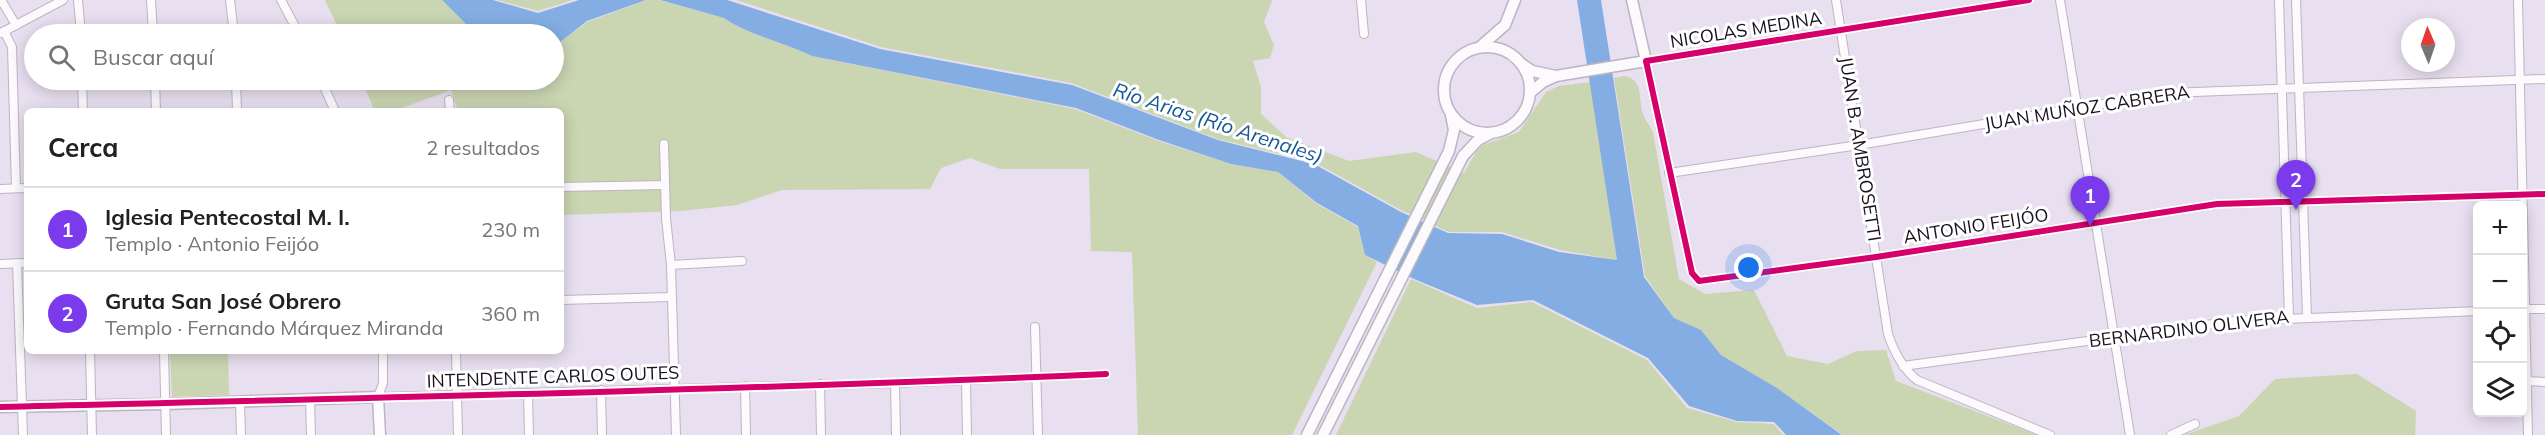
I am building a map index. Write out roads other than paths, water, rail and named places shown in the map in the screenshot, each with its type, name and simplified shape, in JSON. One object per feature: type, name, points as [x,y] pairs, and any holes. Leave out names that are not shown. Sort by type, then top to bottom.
[{"type":"main road","points":[[1307,435],[1449,151],[1454,130],[1443,91],[1447,73],[1458,57],[1480,47],[1505,25],[1515,0]]},
{"type":"main road","points":[[1531,92],[1543,82],[1556,76],[1646,61],[1632,0]]},
{"type":"main road","points":[[1480,47],[1490,46],[1509,52],[1532,71],[1556,76]]},
{"type":"main road","points":[[1323,435],[1463,156],[1478,140],[1518,120],[1529,102],[1530,83],[1523,65]]},
{"type":"main road","points":[[1451,115],[1469,129],[1491,133]]},
{"type":"main road","points":[[378,397],[380,435]]},
{"type":"main road","name":"INTENDENTE CARLOS OUTES","points":[[0,406],[165,404],[378,397]]},
{"type":"street","points":[[1,0],[16,25]]},
{"type":"street","points":[[16,188],[12,47],[2,32],[63,0]]},
{"type":"street","points":[[78,0],[80,24]]},
{"type":"street","points":[[151,0],[152,24]]},
{"type":"street","points":[[230,0],[233,24]]},
{"type":"street","points":[[281,0],[294,24]]},
{"type":"street","points":[[1361,0],[1364,34]]},
{"type":"street","name":"JUAN B. AMBROSETTI","points":[[1836,0],[1888,334],[1902,366]]},
{"type":"street","name":"NICOLAS MEDINA","points":[[1646,61],[2029,0]]},
{"type":"street","points":[[2060,0],[2130,435]]},
{"type":"street","points":[[2279,0],[2289,317]]},
{"type":"street","points":[[2296,0],[2307,316]]},
{"type":"street","points":[[2518,0],[2524,255]]},
{"type":"street","points":[[1646,61],[1669,173]]},
{"type":"street","name":"JUAN MUÑOZ CABRERA","points":[[1669,173],[1859,145],[2177,92],[2545,79]]},
{"type":"street","points":[[82,90],[83,108]]},
{"type":"street","points":[[155,90],[156,108]]},
{"type":"street","points":[[236,90],[237,108]]},
{"type":"street","points":[[326,90],[334,108]]},
{"type":"street","points":[[449,100],[450,108]]},
{"type":"street","points":[[664,144],[671,264],[676,435]]},
{"type":"street","name":"ANTONIO FEIJÓO","points":[[1669,173],[1692,273],[1699,281],[1876,257],[2209,205],[2545,194]]},
{"type":"street","points":[[564,187],[665,185]]},
{"type":"street","points":[[0,189],[24,188]]},
{"type":"street","points":[[671,264],[742,261]]},
{"type":"street","points":[[17,263],[23,435]]},
{"type":"street","points":[[0,264],[24,263]]},
{"type":"street","points":[[564,300],[671,297]]},
{"type":"street","points":[[2527,309],[2545,309]]},
{"type":"street","name":"BERNARDINO OLIVERA","points":[[1902,366],[2235,321],[2307,316],[2473,311]]},
{"type":"street","points":[[1035,327],[1038,435]]},
{"type":"street","points":[[90,354],[92,435]]},
{"type":"street","points":[[164,354],[166,435]]},
{"type":"street","points":[[378,397],[383,383],[383,354]]},
{"type":"street","points":[[456,354],[458,435]]},
{"type":"street","points":[[1902,366],[1917,380],[2050,435]]},
{"type":"street","name":"INTENDENTE CARLOS OUTES","points":[[378,397],[895,383],[1106,374]]},
{"type":"street","points":[[966,380],[967,435]]},
{"type":"street","points":[[2528,435],[2527,381],[2545,382]]},
{"type":"street","points":[[895,383],[896,435]]},
{"type":"street","points":[[819,384],[821,435]]},
{"type":"street","points":[[745,387],[747,435]]},
{"type":"street","points":[[601,390],[602,435]]},
{"type":"street","points":[[528,393],[529,435]]},
{"type":"street","points":[[310,399],[311,435]]},
{"type":"street","points":[[240,402],[241,435]]},
{"type":"street","points":[[2171,435],[2195,424]]},
{"type":"water","points":[[442,0],[493,0],[538,13],[579,0],[646,0],[587,21],[564,39],[564,24],[466,24]]},
{"type":"water","points":[[660,0],[727,0],[880,49],[1072,85],[1218,140],[1314,164],[1401,212],[1448,233],[1502,234],[1559,252],[1617,260],[1577,0],[1601,0],[1644,277],[1674,318],[1701,330],[1721,355],[1777,388],[1842,435],[1786,435],[1774,422],[1737,421],[1689,406],[1648,358],[1533,300],[1477,305],[1414,279],[1365,255],[1358,226],[1317,203],[1278,172],[1231,164],[1159,140],[1076,108],[812,56],[743,29],[724,18]]},
{"type":"place","name":"Gruta San José Obrero","points":[[2296,210]]},
{"type":"place","name":"Iglesia Pentecostal M. I.","points":[[2090,226]]},
{"type":"water label","name":"Río Arias (Río Arenales)","points":[[1218,123]]}]
